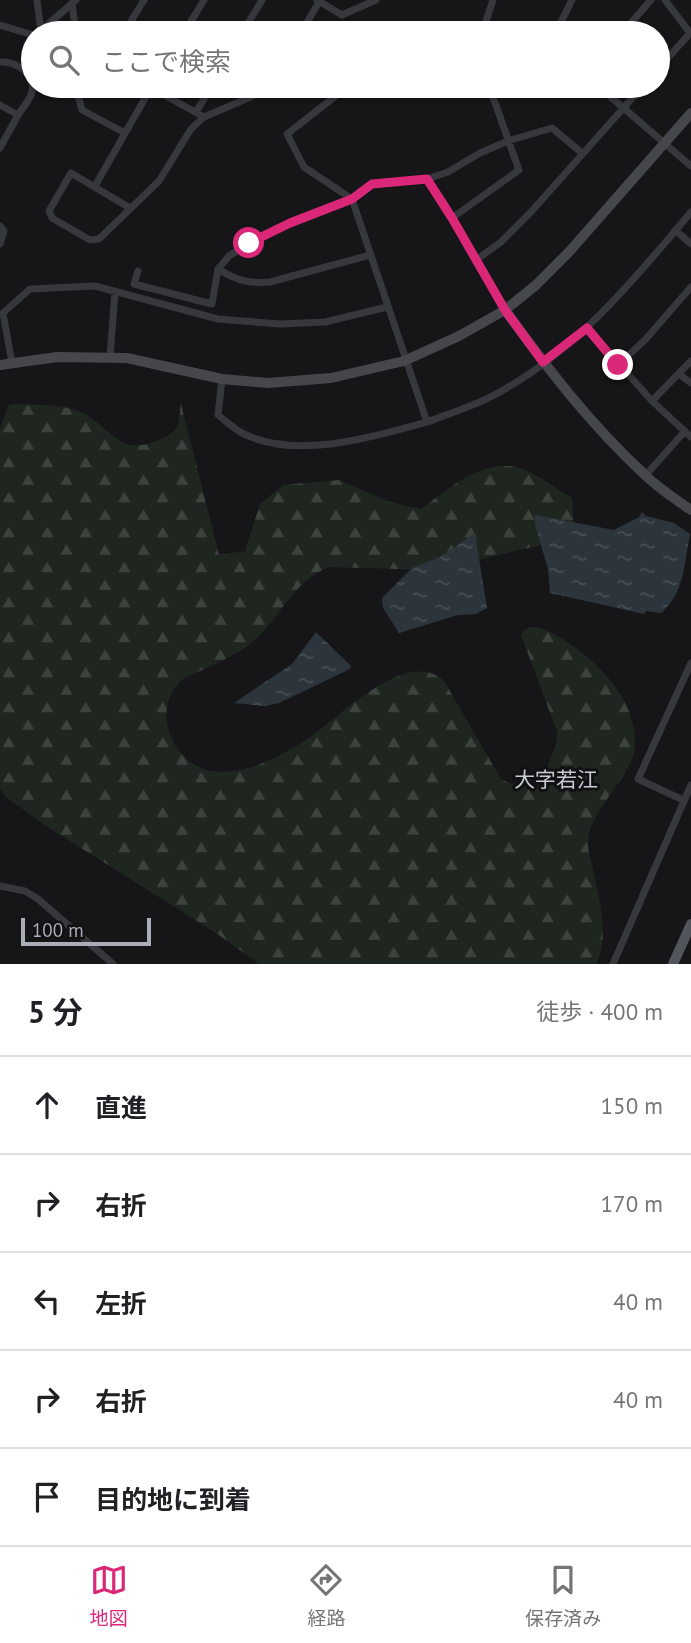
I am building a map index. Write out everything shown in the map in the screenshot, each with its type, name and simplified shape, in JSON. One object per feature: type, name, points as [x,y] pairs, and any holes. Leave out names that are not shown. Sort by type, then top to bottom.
[{"type":"main road","points":[[673,964],[691,924]]},
{"type":"street","points":[[37,0],[37,21]]},
{"type":"street","points":[[131,21],[144,0]]},
{"type":"street","points":[[191,21],[204,0]]},
{"type":"street","points":[[250,21],[262,0]]},
{"type":"street","points":[[308,21],[319,0],[342,15],[376,0]]},
{"type":"street","points":[[487,21],[493,0]]},
{"type":"street","points":[[562,21],[572,0]]},
{"type":"street","points":[[633,21],[652,0]]},
{"type":"street","points":[[666,0],[690,32],[670,55]]},
{"type":"street","points":[[51,21],[74,2]]},
{"type":"street","points":[[74,2],[75,21]]},
{"type":"street","points":[[0,25],[21,30]]},
{"type":"street","points":[[0,62],[21,68]]},
{"type":"street","points":[[0,148],[29,98]]},
{"type":"street","points":[[79,98],[82,110],[125,133]]},
{"type":"street","points":[[95,186],[144,98]]},
{"type":"street","points":[[171,98],[204,117]]},
{"type":"street","points":[[196,112],[205,98]]},
{"type":"street","points":[[130,208],[71,173],[49,211],[52,218],[90,240],[99,239],[159,181],[191,128],[204,117],[248,98]]},
{"type":"street","points":[[333,98],[287,134],[304,167],[352,199],[404,361],[427,422]]},
{"type":"street","points":[[452,218],[519,170],[493,98]]},
{"type":"street","points":[[612,98],[691,166]]},
{"type":"street","points":[[476,260],[500,242],[531,212],[632,98]]},
{"type":"street","points":[[0,104],[18,115]]},
{"type":"street","points":[[0,365],[57,357],[127,358],[222,379],[268,383],[299,382],[364,372],[404,361],[459,336],[505,310],[536,285],[569,252],[691,113]]},
{"type":"street","points":[[138,271],[134,284],[212,304],[218,269],[229,256],[290,223],[352,199],[372,184],[427,179],[448,172],[480,153],[508,141],[551,128],[582,153]]},
{"type":"street","points":[[427,179],[505,310],[572,399],[645,476],[691,510]]},
{"type":"street","points":[[222,379],[218,415],[243,434],[284,446],[377,436],[427,422],[496,394],[587,328],[691,212]]},
{"type":"street","points":[[0,226],[4,231],[1,244]]},
{"type":"street","points":[[676,230],[691,244]]},
{"type":"street","points":[[218,269],[236,281],[253,284],[270,282],[370,255]]},
{"type":"street","points":[[12,363],[3,313],[30,289],[95,286],[218,319],[280,324],[326,322],[387,307]]},
{"type":"street","points":[[618,365],[645,340],[691,287]]},
{"type":"street","points":[[110,358],[114,292]]},
{"type":"street","points":[[587,328],[652,401],[688,434],[645,476]]},
{"type":"street","points":[[652,401],[691,361]]},
{"type":"street","points":[[679,374],[691,383]]},
{"type":"street","points":[[683,800],[638,779],[691,663]]},
{"type":"street","points":[[613,964],[691,785]]},
{"type":"street","points":[[0,886],[25,891],[38,899],[113,964]]},
{"type":"green space","points":[[180,400],[219,555],[245,551],[260,504],[283,485],[339,480],[390,502],[421,509],[473,474],[484,469],[508,466],[533,474],[572,498],[574,529],[554,542],[434,570],[329,567],[316,574],[296,591],[251,643],[226,659],[183,679],[169,700],[167,724],[177,747],[195,765],[223,772],[238,770],[252,767],[291,749],[358,699],[395,677],[413,672],[429,673],[444,681],[501,779],[520,786],[533,785],[547,768],[557,742],[557,731],[521,635],[530,628],[537,627],[548,631],[580,651],[609,679],[621,695],[634,730],[635,749],[632,759],[596,816],[589,835],[589,851],[603,931],[596,964],[259,964],[216,933],[46,826],[6,797],[0,789],[0,428],[9,405],[59,406],[79,411],[122,442],[143,445],[160,440],[173,432],[179,421]]},
{"type":"water","points":[[642,512],[646,516],[674,523],[690,534],[679,587],[661,613],[646,611],[644,614],[550,593],[548,569],[535,524],[535,515],[614,530],[639,517]]},
{"type":"water","points":[[475,533],[487,608],[476,614],[458,615],[399,633],[383,608],[382,598],[412,568],[440,557]]},
{"type":"water","points":[[316,632],[351,666],[350,669],[279,703],[265,706],[234,703],[292,664]]},
{"type":"district","name":"大字若江","points":[[556,780]]},
{"type":"route","points":[[249,243],[290,223],[352,199],[372,184],[427,179],[505,310],[543,362],[587,328],[618,365]]}]
